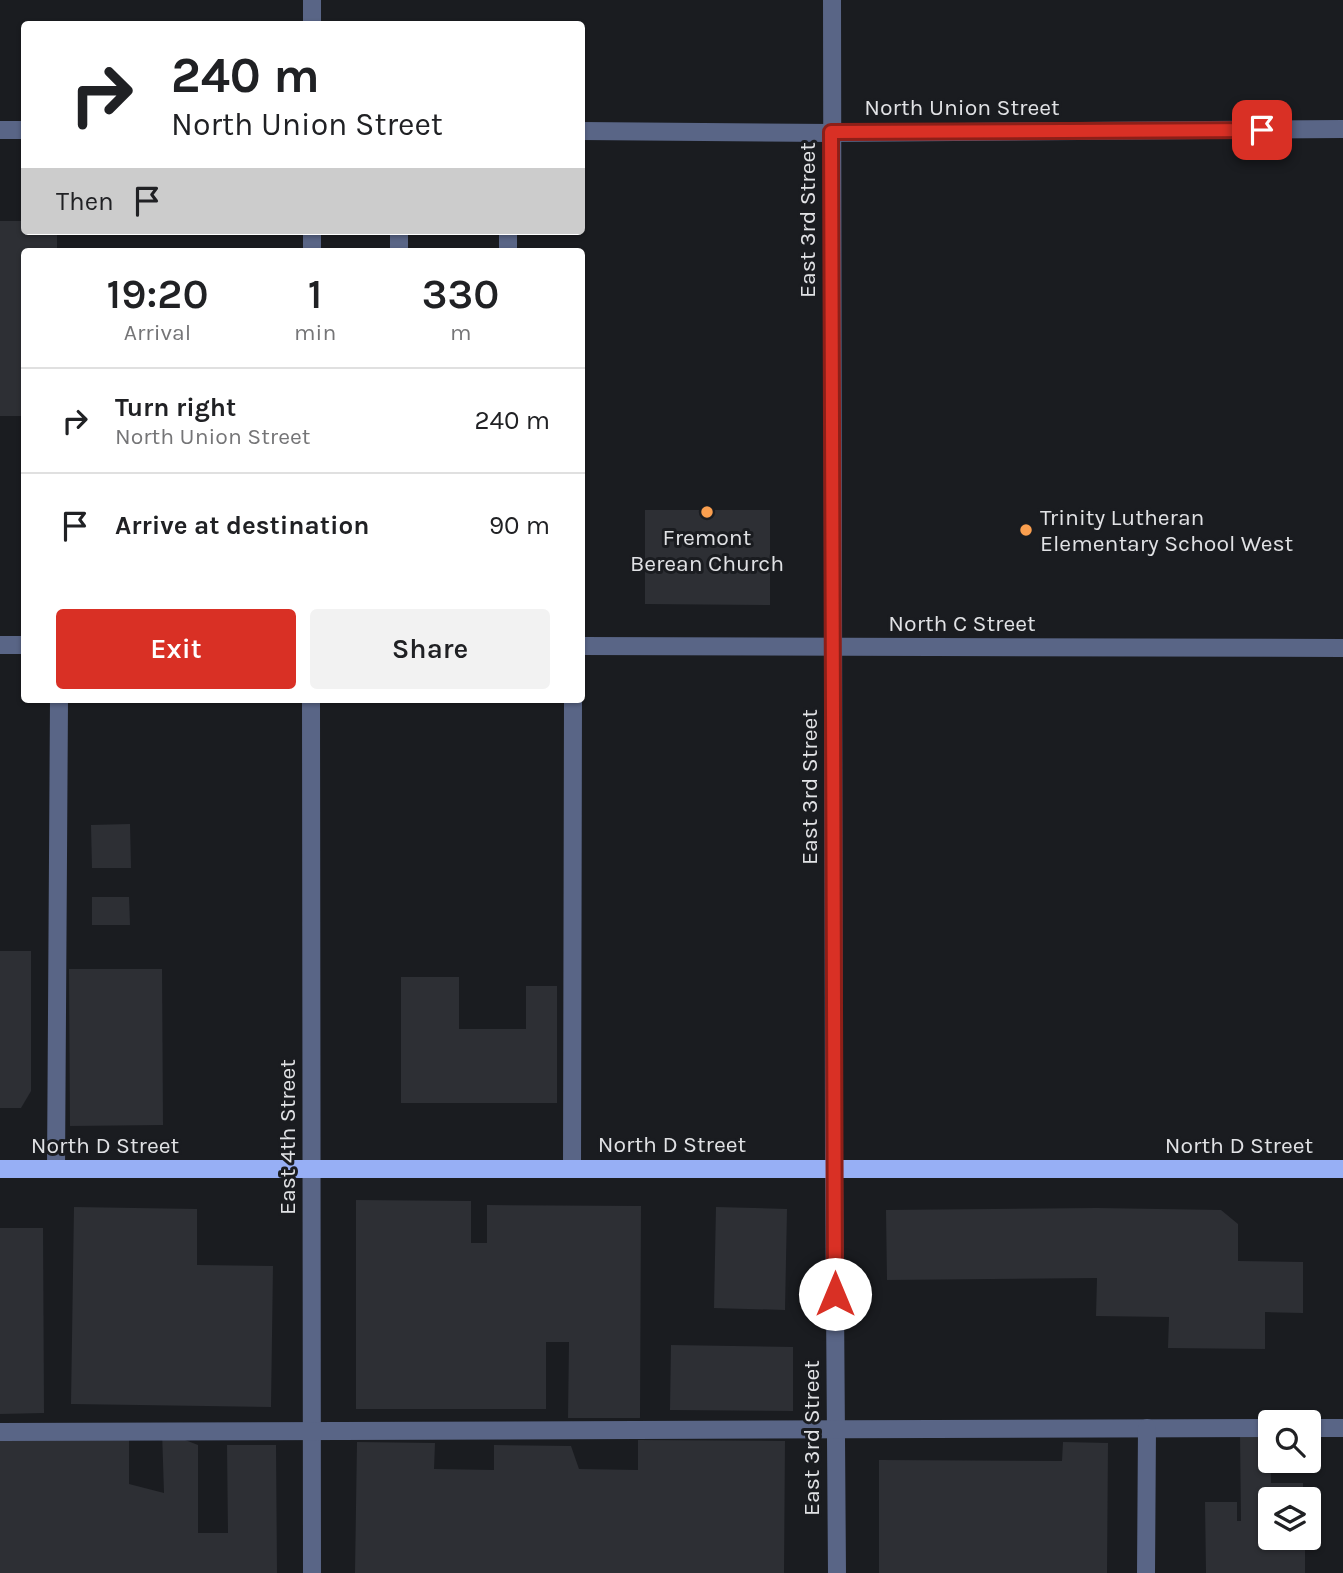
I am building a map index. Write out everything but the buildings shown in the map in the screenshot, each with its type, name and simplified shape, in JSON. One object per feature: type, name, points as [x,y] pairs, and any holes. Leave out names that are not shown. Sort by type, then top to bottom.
[{"type":"main road","name":"North D Street","points":[[0,1169],[1343,1169]]},
{"type":"street","points":[[312,21],[313,0]]},
{"type":"street","name":"East 3rd Street","points":[[832,0],[837,1573]]},
{"type":"street","name":"North Union Street","points":[[585,131],[1343,129]]},
{"type":"street","points":[[0,130],[21,130]]},
{"type":"street","points":[[0,645],[21,645]]},
{"type":"street","name":"North C Street","points":[[585,646],[1343,648]]},
{"type":"street","points":[[56,1169],[59,703]]},
{"type":"street","name":"East 4th Street","points":[[311,703],[312,1573]]},
{"type":"street","points":[[572,1168],[573,703]]},
{"type":"street","points":[[1146,1573],[1147,1428]]},
{"type":"street","points":[[0,1432],[1258,1428]]},
{"type":"street","points":[[1321,1428],[1343,1428]]},
{"type":"place","name":"Fremont Berean Church","points":[[707,512]]},
{"type":"place","name":"Trinity Lutheran Elementary School West","points":[[1026,530]]},
{"type":"route","points":[[835,1294],[831,132],[1262,130]]}]
